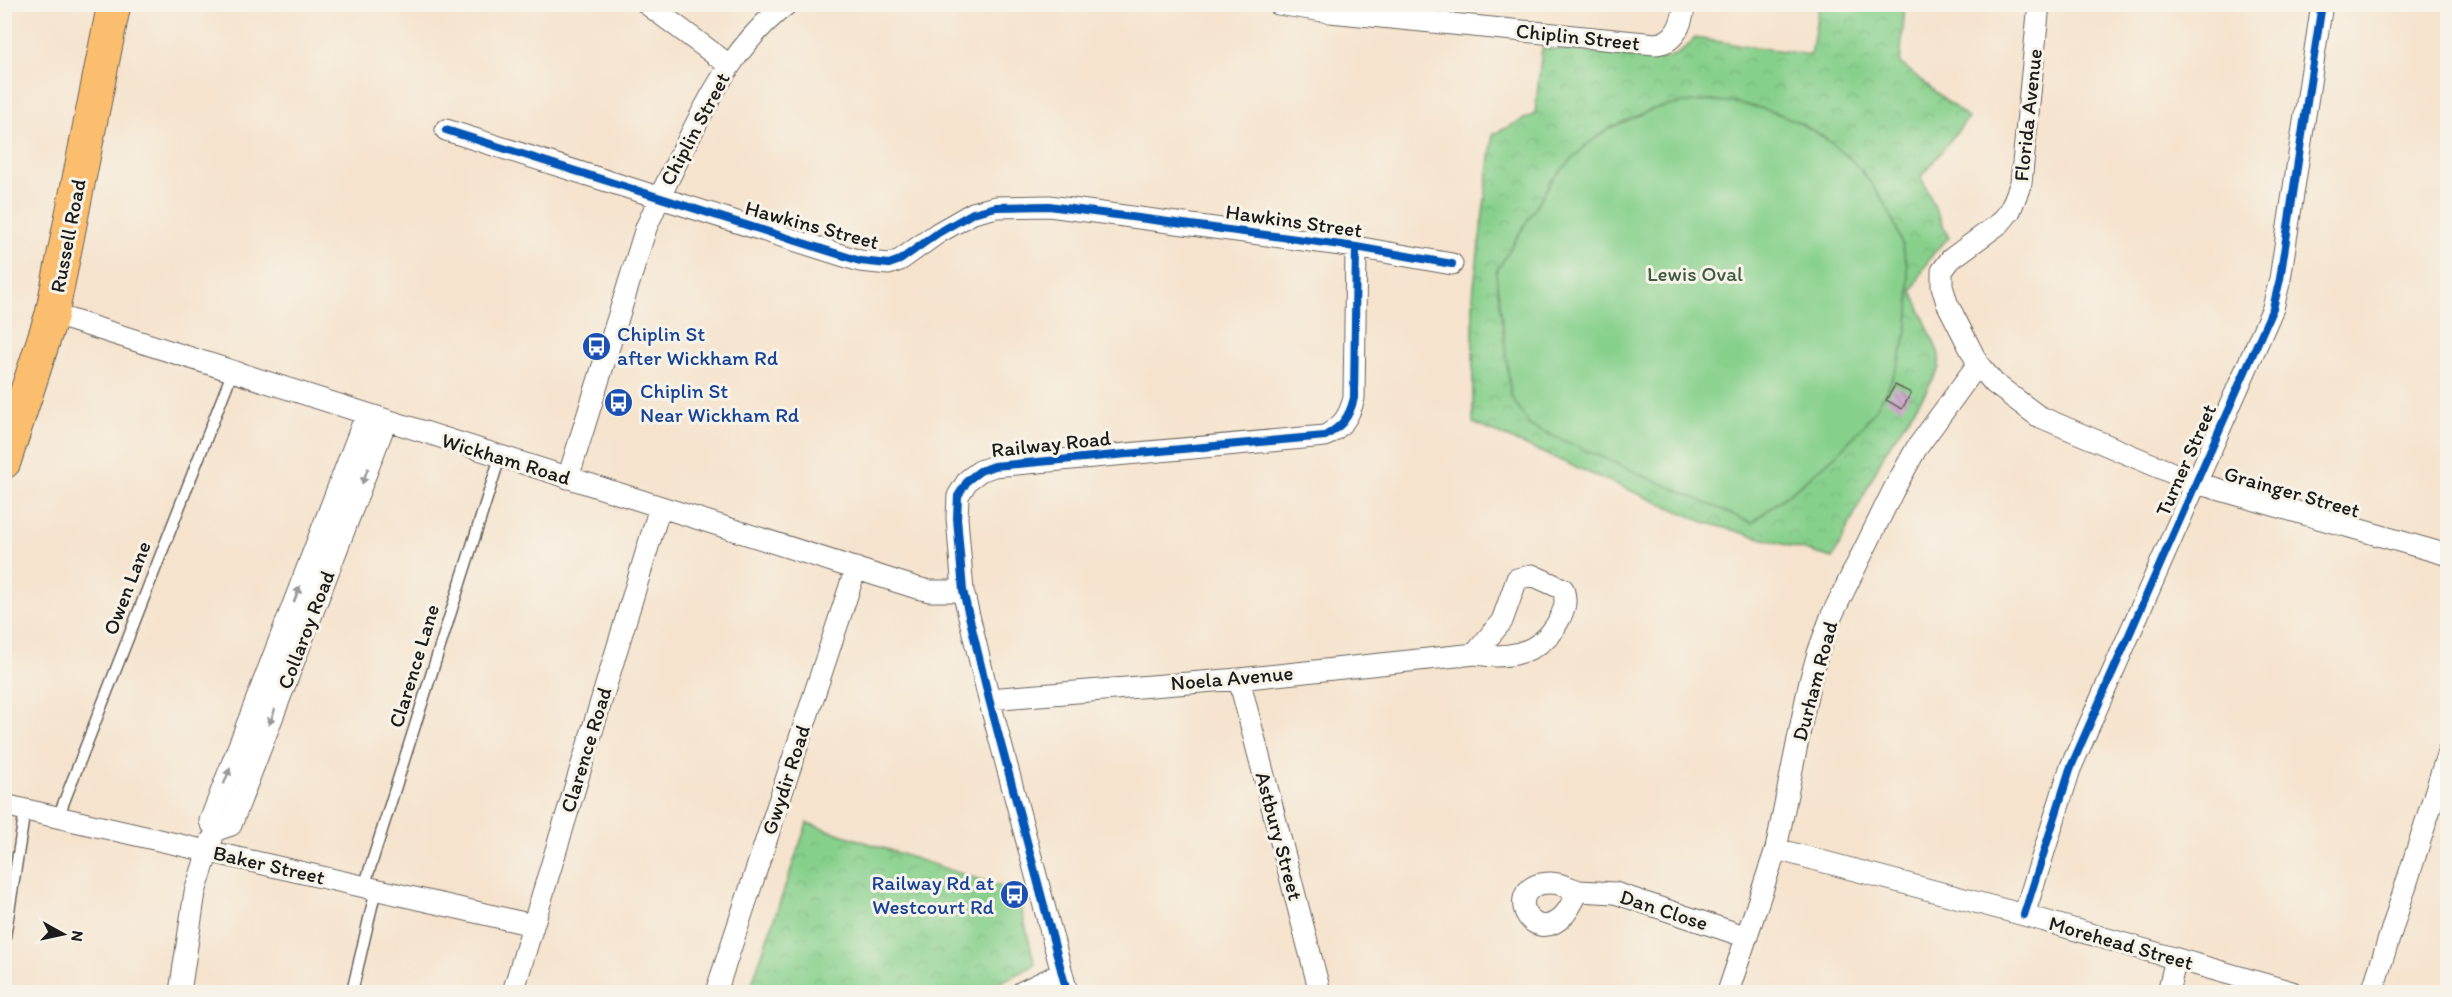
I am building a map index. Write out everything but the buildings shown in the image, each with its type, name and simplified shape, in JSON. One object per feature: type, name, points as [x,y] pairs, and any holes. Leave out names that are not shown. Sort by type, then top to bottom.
[{"type":"main road","name":"Russell Road","points":[[4,462],[52,314],[114,4]]},
{"type":"street","points":[[647,4],[729,65]]},
{"type":"street","name":"Chiplin Street","points":[[568,478],[646,228],[659,197],[714,89],[729,65],[764,23],[788,4]]},
{"type":"street","name":"Chiplin Street","points":[[1278,4],[1330,12],[1655,44],[1663,44],[1675,34],[1684,9]]},
{"type":"street","name":"Florida Avenue","points":[[1978,364],[1947,303],[1942,286],[1942,271],[1952,259],[2000,223],[2018,197],[2040,4]]},
{"type":"street","name":"Turner Street","points":[[2024,915],[2070,770],[2278,293],[2322,4]]},
{"type":"street","name":"Hawkins Street","points":[[447,130],[860,261],[889,264],[900,260],[938,233],[974,213],[996,207],[1022,205],[1061,208],[1356,248],[1452,264]]},
{"type":"street","name":"Railway Road","points":[[1064,983],[963,591],[957,518],[958,496],[968,480],[980,471],[994,466],[1325,436],[1341,427],[1350,416],[1354,398],[1356,248]]},
{"type":"street","name":"Wickham Road","points":[[52,314],[232,373],[930,591],[963,591]]},
{"type":"street","name":"Grainger Street","points":[[1978,364],[1994,383],[2038,416],[2196,483],[2448,555]]},
{"type":"street","name":"Durham Road","points":[[1728,993],[1776,849],[1809,685],[1818,652],[1832,617],[1893,491],[1916,450],[1978,364]]},
{"type":"street","name":"Collaroy Road","points":[[216,830],[210,821],[366,415]]},
{"type":"street","name":"Collaroy Road","points":[[216,830],[231,825],[386,421]]},
{"type":"street","name":"Clarence Road","points":[[513,993],[660,507]]},
{"type":"street","name":"Gwydir Road","points":[[716,993],[856,568]]},
{"type":"street","name":"Noela Avenue","points":[[989,699],[1239,679],[1474,654],[1489,657],[1515,655],[1542,643],[1553,631],[1565,608],[1566,598],[1563,589],[1532,574],[1517,579],[1502,621],[1474,654]]},
{"type":"street","name":"Astbury Street","points":[[1239,679],[1320,993]]},
{"type":"street","points":[[2372,993],[2448,752]]},
{"type":"street","name":"Baker Street","points":[[15,808],[533,925]]},
{"type":"street","name":"Collaroy Road","points":[[180,993],[195,891],[216,830]]},
{"type":"street","name":"Morehead Street","points":[[1776,849],[2024,915],[2292,993]]},
{"type":"street","name":"Dan Close","points":[[1579,891],[1614,893],[1747,937]]},
{"type":"street","points":[[2168,993],[2176,959]]},
{"type":"street","points":[[1022,993],[1064,983]]},
{"type":"lane","name":"Owen Lane","points":[[58,817],[232,373]]},
{"type":"lane","name":"Clarence Lane","points":[[352,993],[370,888],[500,457]]},
{"type":"lane","points":[[4,943],[15,808]]},
{"type":"green space","name":"Lewis Oval","points":[[1819,5],[1905,5],[1900,63],[1968,118],[1921,177],[1949,238],[1932,256],[1912,291],[1939,354],[1939,368],[1927,390],[1885,452],[1833,558],[1704,522],[1473,423],[1473,294],[1493,134],[1535,114],[1542,48],[1662,58],[1681,52],[1694,38],[1811,55]]},
{"type":"green space","name":"Lewis Oval","points":[[1714,101],[1767,110],[1813,131],[1852,161],[1882,199],[1902,244],[1909,292],[1904,342],[1885,393],[1873,413],[1843,448],[1752,523],[1530,426],[1511,396],[1496,272],[1552,180],[1585,146],[1610,128],[1653,109],[1683,103]]},
{"type":"green space","points":[[807,823],[1017,892],[1035,965],[981,992],[749,992]]},
{"type":"cycle path","points":[[2024,915],[2070,769],[2273,308],[2280,279],[2322,4]]},
{"type":"cycle path","points":[[446,130],[860,261],[889,264],[900,260],[938,233],[973,213],[996,207],[1049,206],[1356,247],[1452,264]]},
{"type":"cycle path","points":[[1067,992],[989,699],[963,591],[957,518],[958,496],[968,480],[980,471],[994,466],[1325,436],[1340,425],[1347,416],[1354,398],[1356,247]]},
{"type":"place","name":"Chiplin St after Wickham Rd","points":[[596,346]]},
{"type":"place","name":"Chiplin St Near Wickham Rd","points":[[619,403]]},
{"type":"place","name":"Railway Rd at Westcourt Rd","points":[[1015,895]]}]
